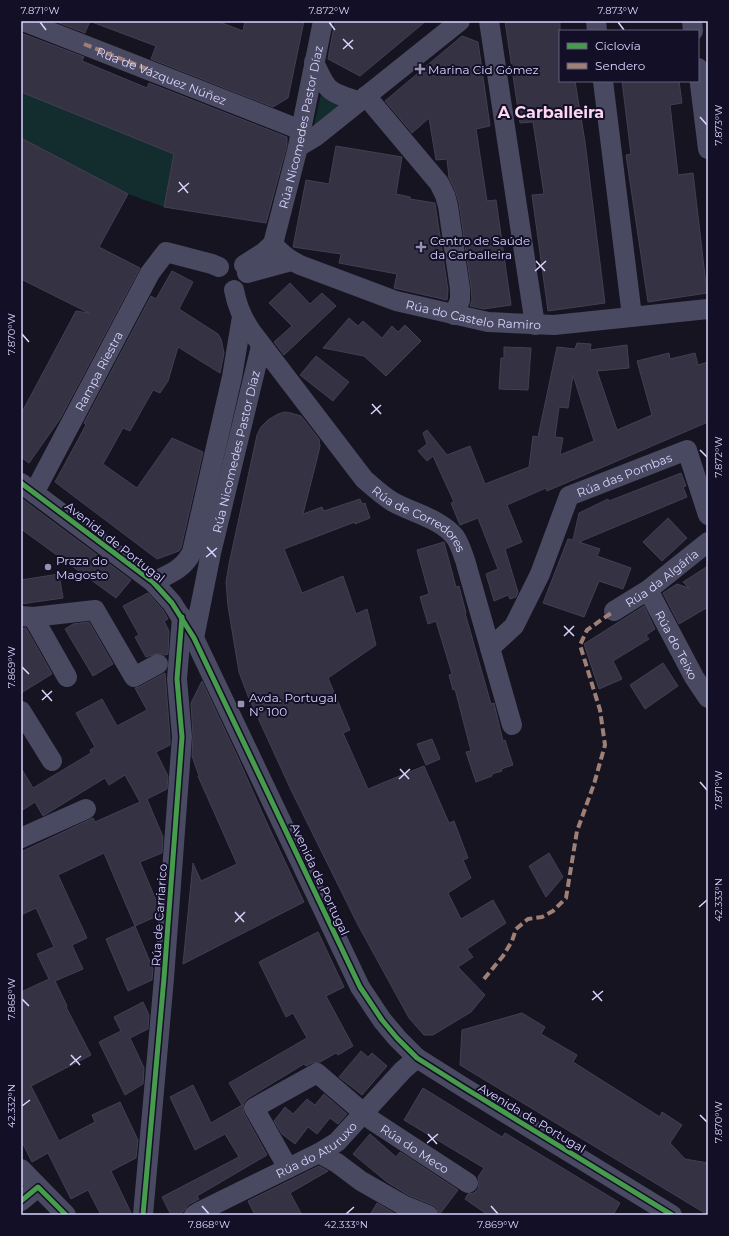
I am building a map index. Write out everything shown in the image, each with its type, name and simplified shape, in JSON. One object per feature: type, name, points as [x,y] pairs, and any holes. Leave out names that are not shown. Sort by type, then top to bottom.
[{"type":"street","name":"Rúa de Vázquez Núñez","points":[[23,21],[300,138]]},
{"type":"street","name":"Rúa Nicomedes Pastor Díaz","points":[[273,244],[300,138],[323,21]]},
{"type":"street","points":[[300,138],[315,137],[460,21]]},
{"type":"street","points":[[489,21],[535,325]]},
{"type":"street","points":[[314,62],[321,78],[330,90],[338,95],[362,99],[439,183],[445,195],[448,206],[460,288],[460,300],[454,315]]},
{"type":"street","points":[[699,76],[708,149]]},
{"type":"street","points":[[603,82],[632,316]]},
{"type":"street","points":[[246,269],[273,244],[291,261]]},
{"type":"street","name":"Rampa Riestra","points":[[28,488],[150,273],[166,252],[219,267]]},
{"type":"street","points":[[236,260],[246,269],[247,278],[242,286],[234,290],[224,288],[220,285],[217,276],[219,267],[226,261],[236,260]]},
{"type":"street","points":[[246,269],[291,261]]},
{"type":"street","name":"Rúa do Castelo Ramiro","points":[[291,261],[396,301],[488,322],[554,325],[708,309]]},
{"type":"street","name":"Rúa Nicomedes Pastor Díaz","points":[[194,638],[211,553],[262,346],[242,318],[236,303],[234,290]]},
{"type":"street","name":"Rúa Nicomedes Pastor Díaz","points":[[154,582],[179,568],[188,560],[192,552],[232,377],[242,318]]},
{"type":"street","name":"Rúa de Corredores","points":[[262,346],[364,479],[377,491],[393,502],[434,521],[448,530],[455,537],[460,545],[465,560],[512,725]]},
{"type":"street","name":"Rúa das Pombas","points":[[490,648],[514,626],[540,574],[569,496],[687,450],[708,515]]},
{"type":"street","name":"Avenida de Portugal","points":[[28,488],[154,582],[182,617],[194,638],[360,987],[382,1020],[397,1038],[417,1058],[672,1215]]},
{"type":"street","name":"Rúa da Algária","points":[[614,611],[648,590],[708,542]]},
{"type":"street","name":"Rúa do Teixo","points":[[648,590],[694,677],[708,698]]},
{"type":"street","points":[[67,677],[27,616],[94,610],[134,677],[158,664]]},
{"type":"street","name":"Rúa de Carriarico","points":[[143,1215],[164,978],[182,736],[177,680],[182,617]]},
{"type":"street","points":[[21,711],[52,761]]},
{"type":"street","points":[[21,838],[86,809]]},
{"type":"street","name":"Rúa do Aturuxo","points":[[194,1215],[319,1153],[337,1142],[403,1070],[417,1058]]},
{"type":"street","name":"Rúa do Meco","points":[[288,1168],[254,1108],[317,1073],[373,1121],[468,1183]]},
{"type":"street","points":[[337,1142],[334,1154],[337,1163]]},
{"type":"street","points":[[319,1153],[337,1163],[361,1181],[403,1205],[428,1215]]},
{"type":"street","points":[[21,1169],[66,1215]]},
{"type":"street","points":[[21,1201],[38,1187]]},
{"type":"green space","points":[[21,92],[184,158],[172,164],[164,207],[128,194],[21,139]]},
{"type":"green space","points":[[321,94],[344,104],[313,130]]},
{"type":"building","points":[[54,21],[90,21],[85,33]]},
{"type":"building","points":[[92,21],[217,21],[243,31],[245,21],[304,21],[288,98],[273,107],[151,59],[156,46]]},
{"type":"building","points":[[335,21],[426,21],[360,76],[328,59]]},
{"type":"building","points":[[505,21],[560,21],[559,82],[575,82],[585,142],[605,303],[548,311],[532,195],[544,194],[533,122],[520,123]]},
{"type":"building","points":[[21,33],[84,57],[82,61],[147,88],[149,83],[287,137],[287,145],[266,223],[164,207],[174,154],[21,92]]},
{"type":"building","points":[[462,36],[478,42],[490,126],[476,129],[487,201],[496,200],[511,305],[484,309],[470,306],[472,300],[471,287],[459,203],[449,178],[447,159],[436,160],[429,118],[412,133],[385,101]]},
{"type":"building","points":[[622,82],[679,82],[682,103],[670,105],[678,175],[693,173],[707,293],[648,302],[626,155],[631,154]]},
{"type":"building","points":[[21,138],[128,194],[99,247],[140,268],[60,419],[29,463],[21,457],[21,414],[76,311],[89,313],[21,279]]},
{"type":"building","points":[[336,146],[402,157],[396,194],[410,197],[410,199],[435,203],[448,290],[447,300],[394,288],[397,274],[339,263],[341,254],[293,247],[306,180],[329,184]]},
{"type":"building","points":[[172,271],[193,282],[179,309],[218,334],[221,339],[224,353],[220,373],[178,347],[168,381],[160,393],[153,390],[130,431],[123,428],[103,464],[137,488],[172,438],[203,452],[181,548],[179,551],[157,559],[55,482],[86,425],[84,423],[151,296],[156,299]]},
{"type":"building","points":[[290,283],[310,304],[322,293],[336,306],[284,355],[274,342],[292,326],[269,303]]},
{"type":"building","points":[[349,318],[358,326],[363,321],[382,338],[392,326],[398,332],[405,325],[421,341],[386,376],[364,356],[323,348]]},
{"type":"building","points":[[577,343],[591,344],[590,350],[627,345],[629,368],[597,371],[617,430],[652,415],[637,361],[669,353],[670,359],[695,353],[698,365],[708,362],[708,422],[547,491],[546,488],[507,505],[522,542],[505,549],[518,592],[516,597],[510,599],[508,595],[494,601],[486,574],[498,569],[478,518],[460,525],[451,503],[454,502],[433,456],[427,461],[418,451],[427,444],[423,433],[427,430],[447,455],[470,446],[485,484],[529,467],[533,436],[538,437],[557,347],[575,349]],"holes":[[[573,375],[594,441],[560,455],[563,438],[555,437],[559,407],[568,408]]]},
{"type":"building","points":[[504,347],[531,348],[528,390],[499,389],[501,358],[504,358]]},
{"type":"building","points":[[316,356],[349,382],[333,401],[300,375]]},
{"type":"building","points":[[285,412],[301,416],[319,439],[320,446],[303,514],[322,507],[324,511],[360,499],[362,504],[365,503],[370,518],[355,524],[355,522],[284,549],[302,593],[343,576],[356,614],[367,609],[376,645],[328,678],[350,730],[343,733],[368,789],[424,766],[449,823],[454,821],[468,858],[463,860],[471,878],[448,893],[461,919],[493,900],[506,923],[467,949],[473,957],[458,967],[485,995],[471,1012],[433,1035],[424,1035],[409,1018],[358,925],[292,792],[248,696],[239,672],[228,606],[226,582],[229,564],[257,435],[261,427],[268,420]]},
{"type":"building","points":[[681,473],[686,486],[683,487],[687,497],[579,542],[600,549],[597,556],[631,568],[623,589],[599,581],[584,617],[543,603],[568,539],[573,540],[579,513],[608,499],[609,501]]},
{"type":"building","points":[[21,498],[131,580],[116,598],[21,529]]},
{"type":"building","points":[[668,518],[687,538],[662,561],[643,542]]},
{"type":"building","points":[[444,542],[456,587],[459,586],[465,613],[491,704],[494,703],[503,741],[505,740],[513,765],[501,769],[502,771],[476,782],[466,752],[471,751],[455,689],[453,690],[449,675],[452,674],[436,621],[428,624],[420,597],[429,594],[417,550]]},
{"type":"building","points":[[708,566],[708,607],[679,624],[663,593],[677,584],[689,588],[683,582]]},
{"type":"building","points":[[59,574],[63,598],[21,604],[21,580]]},
{"type":"building","points":[[148,593],[163,610],[168,619],[164,621],[169,631],[168,654],[165,655],[158,653],[146,657],[135,637],[139,635],[123,606]]},
{"type":"building","points":[[644,606],[655,629],[646,635],[649,639],[613,661],[622,679],[599,689],[584,644]]},
{"type":"building","points":[[89,622],[113,664],[93,676],[65,629],[73,624]]},
{"type":"building","points":[[21,628],[26,628],[52,674],[21,693]]},
{"type":"building","points":[[663,663],[678,686],[645,709],[630,685]]},
{"type":"building","points":[[165,673],[170,745],[156,752],[168,776],[167,789],[147,799],[163,837],[162,853],[140,862],[158,905],[157,916],[135,926],[104,853],[58,875],[87,938],[72,945],[83,969],[55,981],[67,1006],[66,1007],[91,1055],[31,1086],[59,1141],[95,1122],[92,1115],[120,1102],[138,1140],[136,1158],[111,1171],[132,1215],[101,1215],[88,1190],[71,1199],[48,1153],[32,1162],[21,1140],[21,992],[49,979],[37,954],[54,947],[36,908],[21,915],[21,852],[93,818],[95,822],[140,802],[125,775],[109,785],[105,778],[43,816],[35,802],[21,811],[21,768],[33,788],[91,753],[90,750],[95,747],[76,713],[102,699],[117,726],[147,710],[135,688]]},
{"type":"building","points":[[202,681],[304,902],[183,964],[193,863],[201,881],[237,864],[198,776],[192,756],[193,736],[191,703]]},
{"type":"building","points":[[432,739],[440,759],[426,765],[417,744]]},
{"type":"building","points":[[549,853],[563,877],[546,897],[529,866]]},
{"type":"building","points":[[135,926],[153,969],[152,980],[128,991],[106,939]]},
{"type":"building","points":[[318,932],[344,987],[326,996],[353,1046],[338,1055],[336,1053],[320,1062],[312,1063],[306,1066],[304,1064],[248,1098],[244,1102],[244,1113],[267,1155],[197,1196],[199,1199],[188,1205],[183,1212],[178,1215],[171,1215],[162,1197],[239,1157],[225,1134],[195,1150],[170,1097],[193,1085],[211,1123],[242,1105],[229,1083],[307,1038],[293,1013],[286,1017],[259,962]]},
{"type":"building","points":[[143,1002],[149,1015],[148,1029],[130,1038],[144,1068],[143,1084],[125,1095],[99,1042],[121,1031],[114,1017]]},
{"type":"building","points":[[522,1013],[545,1027],[541,1034],[577,1055],[573,1062],[660,1117],[662,1112],[682,1125],[670,1143],[685,1159],[708,1163],[708,1215],[460,1065],[462,1030]]},
{"type":"building","points":[[361,1051],[368,1057],[372,1053],[387,1066],[362,1095],[339,1077]]},
{"type":"building","points":[[423,1088],[502,1137],[505,1133],[620,1203],[613,1215],[488,1215],[465,1199],[468,1194],[474,1193],[478,1189],[478,1177],[484,1168],[404,1120]]},
{"type":"building","points":[[324,1094],[347,1114],[338,1124],[330,1118],[317,1134],[308,1127],[295,1144],[282,1134],[274,1121],[285,1107],[293,1114],[307,1099],[315,1105]]},
{"type":"building","points":[[370,1134],[396,1157],[400,1152],[458,1190],[439,1215],[437,1208],[433,1205],[408,1195],[387,1182],[353,1154]]},
{"type":"building","points":[[319,1166],[328,1171],[290,1193],[302,1215],[255,1215],[248,1201]]},
{"type":"building","points":[[377,1203],[397,1215],[370,1215]]},
{"type":"marked path","points":[[84,44],[152,71]]},
{"type":"marked path","points":[[484,979],[503,956],[512,941],[516,929],[528,919],[542,917],[553,911],[566,898],[577,831],[594,784],[605,745],[600,710],[580,645],[587,630],[614,611]]},
{"type":"cycle path","points":[[21,483],[153,582],[172,603],[194,638],[360,987],[382,1020],[397,1038],[417,1058],[672,1215]]},
{"type":"cycle path","points":[[143,1215],[164,978],[182,737],[177,679],[182,617]]},
{"type":"cycle path","points":[[21,1201],[38,1187],[66,1215]]},
{"type":"place","name":"Marina Cid Gómez","points":[[420,69]]},
{"type":"place","name":"Centro de Saúde da Carballeira","points":[[421,247]]},
{"type":"place","name":"Praza do Magosto","points":[[48,567]]},
{"type":"place","name":"Avda. Portugal Nº 100","points":[[241,704]]},
{"type":"district","name":"A Carballeira","points":[[551,112]]}]
